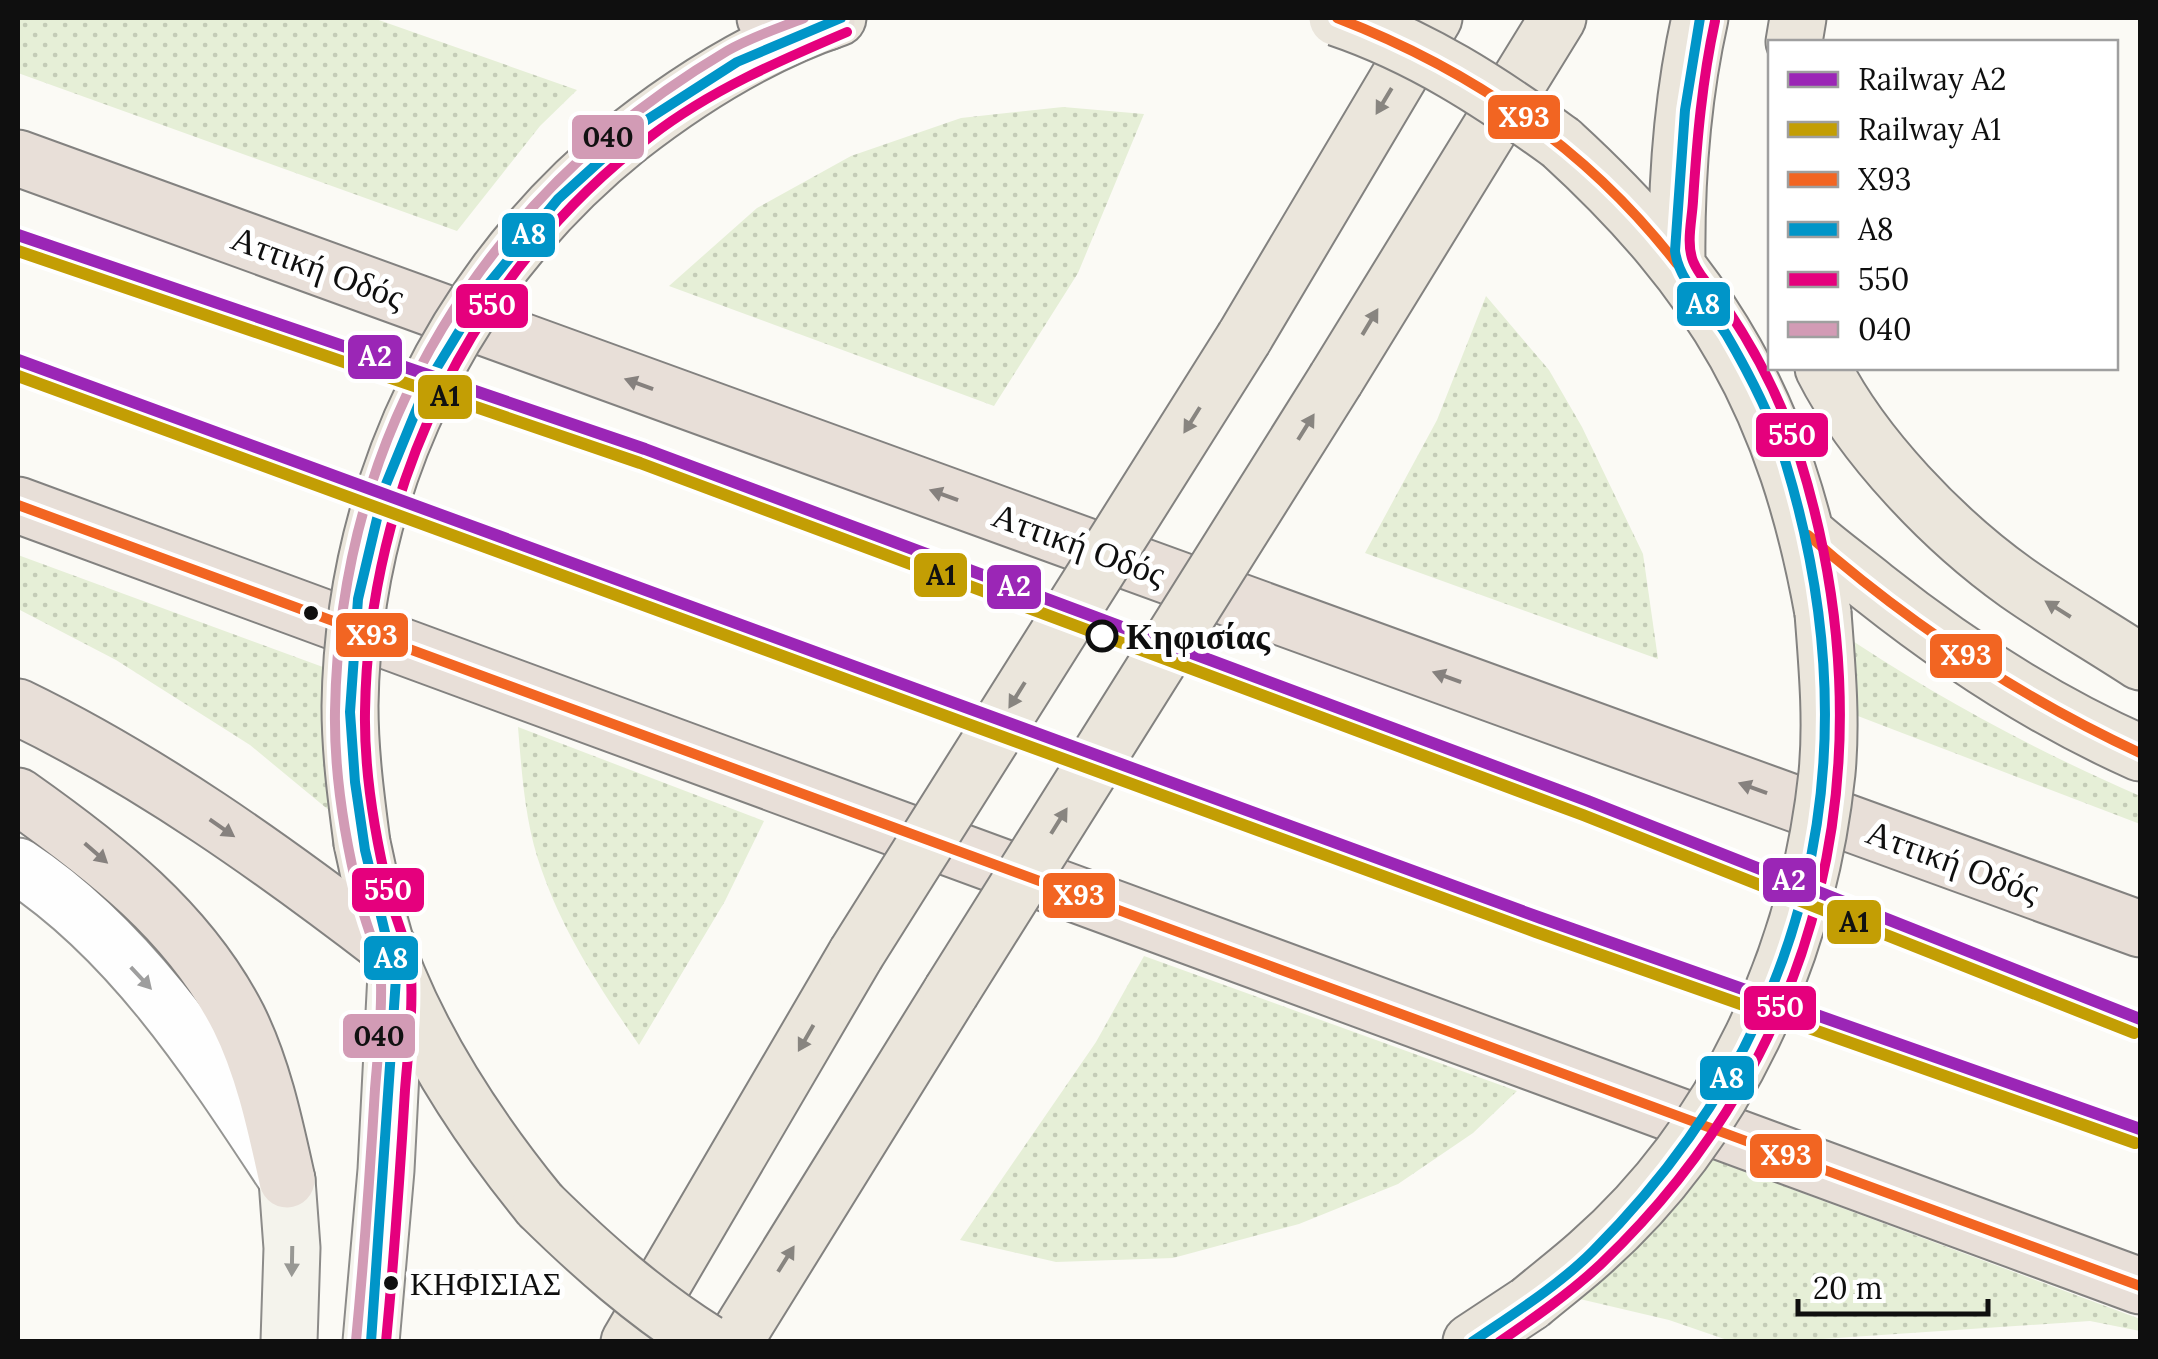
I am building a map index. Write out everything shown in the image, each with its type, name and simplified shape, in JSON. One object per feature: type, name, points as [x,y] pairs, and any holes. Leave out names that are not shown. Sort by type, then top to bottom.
[{"type":"highway","points":[[765,18],[834,20]]},
{"type":"highway","name":"Αττική Οδός","points":[[18,158],[2140,929]]},
{"type":"highway","points":[[18,505],[2140,1286]]},
{"type":"highway","points":[[18,707],[186,802],[387,943]]},
{"type":"highway","points":[[18,796],[87,845],[150,901],[206,964],[239,1020],[271,1110],[287,1180]]},
{"type":"main road","points":[[1337,18],[1429,56],[1497,96],[1561,143],[1661,245],[1717,319],[1755,388],[1786,460],[1808,535],[1821,599],[1829,691],[1827,770],[1816,848],[1798,924],[1766,1008],[1737,1068],[1695,1135],[1670,1166],[1591,1253],[1530,1303],[1470,1342]]},
{"type":"main road","points":[[628,1342],[856,954],[1244,338],[1434,18]]},
{"type":"main road","points":[[734,1342],[1558,18]]},
{"type":"main road","points":[[1661,245],[1678,194],[1687,74],[1700,18]]},
{"type":"main road","points":[[707,1342],[641,1296],[540,1205],[497,1152],[461,1098],[387,943],[362,842],[353,775],[350,707],[354,639],[364,571],[401,441],[429,378],[502,263],[546,211],[595,163],[665,108],[764,48],[834,20]]},
{"type":"main road","points":[[1824,370],[1839,400],[1912,493],[2015,582],[2140,662]]},
{"type":"main road","points":[[1808,535],[1841,565],[1988,673],[2090,731],[2140,753]]},
{"type":"main road","points":[[371,1342],[386,1170],[387,943]]},
{"type":"main road","points":[[287,1180],[292,1248],[289,1342]]},
{"type":"street","points":[[18,866],[112,946],[166,1005],[210,1063],[287,1180]]},
{"type":"green space","points":[[18,18],[373,18],[577,90],[540,126],[457,231],[18,73]]},
{"type":"green space","points":[[1063,107],[1144,114],[1078,273],[994,406],[669,286],[757,208],[851,156],[961,118]]},
{"type":"green space","points":[[1486,296],[1549,370],[1582,427],[1643,554],[1658,659],[1365,553],[1437,420]]},
{"type":"green space","points":[[18,555],[342,674],[348,826],[250,745],[116,660],[18,609]]},
{"type":"green space","points":[[1832,627],[1982,719],[2140,796],[2140,824],[1837,708]]},
{"type":"green space","points":[[518,727],[764,821],[725,901],[639,1045],[572,939],[542,871],[528,818]]},
{"type":"green space","points":[[1144,956],[1517,1091],[1473,1133],[1398,1184],[1299,1224],[1173,1258],[1056,1262],[960,1240],[1096,1042]]},
{"type":"green space","points":[[1695,1153],[2140,1319],[2140,1331],[2090,1321],[1792,1341],[1730,1341],[1669,1320],[1567,1296]]},
{"type":"rail line","name":"A2","points":[[18,235],[645,449],[1588,801],[2140,1019]]},
{"type":"rail line","name":"A1","points":[[18,251],[640,463],[1583,815],[2134,1033]]},
{"type":"rail line","name":"A2","points":[[18,360],[1541,918],[2140,1129]]},
{"type":"rail line","name":"A1","points":[[18,376],[1536,932],[2135,1143]]},
{"type":"transit line","name":"040","points":[[356,1341],[381,982],[345,830],[335,711],[343,607],[364,509],[397,416],[442,328],[498,248],[564,175],[641,109],[727,51],[804,18]]},
{"type":"transit line","name":"A8","points":[[371,1342],[396,978],[365,850],[350,712],[358,599],[384,489],[427,384],[486,287],[558,199],[642,123],[737,62],[841,18]]},
{"type":"transit line","name":"X93","points":[[1337,18],[1435,62],[1524,117],[1605,184],[1677,264]]},
{"type":"transit line","name":"A8","points":[[1472,1342],[1579,1264],[1668,1167],[1728,1077],[1773,984],[1805,886],[1822,785],[1824,680],[1812,573],[1786,464],[1768,414],[1726,334],[1682,274],[1675,251],[1685,110],[1700,18]]},
{"type":"transit line","name":"550","points":[[1499,1342],[1601,1264],[1678,1180],[1740,1089],[1787,992],[1819,891],[1837,786],[1839,679],[1827,569],[1800,459],[1760,363],[1728,310],[1700,274],[1691,254],[1698,133],[1715,21]]},
{"type":"transit line","name":"550","points":[[386,1342],[411,975],[375,827],[365,712],[371,629],[386,547],[410,467],[442,391],[483,319],[531,252],[587,191],[651,136],[697,104],[847,32]]},
{"type":"transit line","name":"X93","points":[[18,505],[2140,1286]]},
{"type":"transit line","name":"X93","points":[[1808,535],[1885,598],[1966,656],[2052,708],[2140,753]]},
{"type":"place","name":"Κηφισίας","points":[[1102,636]]},
{"type":"place","name":"ΚΗΦΙΣΙΑΣ","points":[[391,1283]]}]
